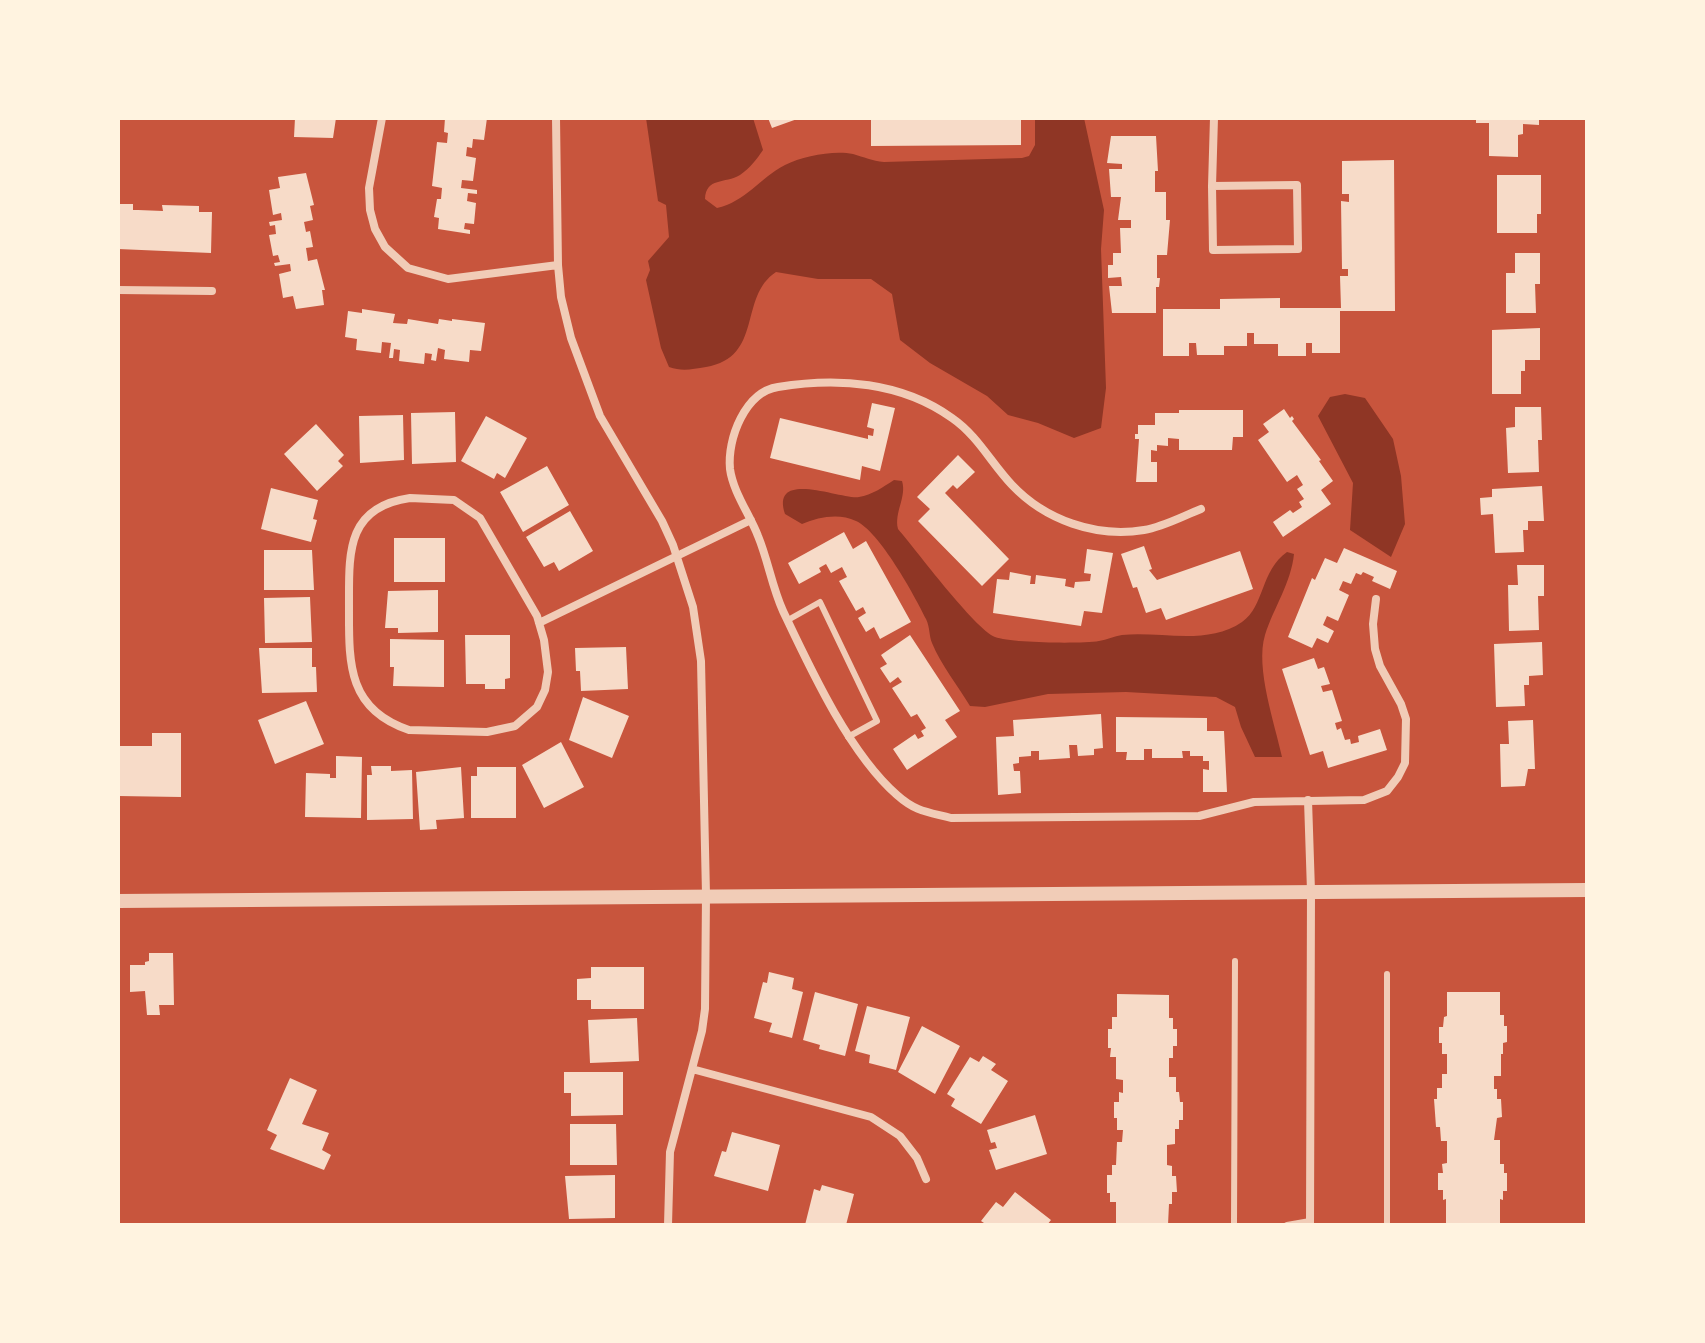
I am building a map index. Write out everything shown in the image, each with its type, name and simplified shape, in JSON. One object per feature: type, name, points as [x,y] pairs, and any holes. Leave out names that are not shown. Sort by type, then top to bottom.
[{"type":"street","points":[[382,118],[369,188],[370,210],[375,229],[385,247],[408,268],[448,279],[558,265]]},
{"type":"street","points":[[556,118],[558,265],[566,318],[587,387],[615,443],[662,521],[677,555],[695,617],[701,661],[705,1009],[670,1152],[668,1225]]},
{"type":"street","points":[[1212,186],[1297,185],[1298,249],[1213,250],[1212,186],[1214,118]]},
{"type":"street","points":[[118,290],[212,291]]},
{"type":"street","points":[[1201,509],[1145,530],[1102,530],[1061,521],[1018,491],[983,447],[943,412],[915,396],[864,384],[832,383],[769,389],[744,412],[733,437],[730,466],[734,483],[788,620],[848,737],[893,791],[912,807],[935,816],[1199,816],[1264,801],[1364,800],[1387,791],[1405,763],[1405,714],[1380,666],[1374,641],[1376,599]]},
{"type":"street","points":[[391,500],[454,500],[480,518],[539,623],[548,672],[545,690],[530,715],[506,729],[420,732],[399,727],[365,701],[351,672],[349,558],[352,540],[361,523],[374,510],[391,500]]},
{"type":"street","points":[[539,623],[751,520]]},
{"type":"street","points":[[1308,800],[1311,891],[1310,1223]]},
{"type":"street","points":[[118,901],[1587,890]]},
{"type":"street","points":[[692,1069],[871,1117],[900,1136],[917,1158],[926,1179]]},
{"type":"lane","points":[[788,620],[820,602],[877,721],[848,737]]},
{"type":"lane","points":[[1234,1225],[1235,961]]},
{"type":"lane","points":[[1387,974],[1387,1225]]},
{"type":"lane","points":[[1287,1225],[1310,1223]]},
{"type":"shaded area","points":[[646,118],[753,118],[763,150],[740,175],[709,187],[705,199],[717,208],[736,201],[785,165],[809,157],[845,153],[884,162],[1022,158],[1029,156],[1035,145],[1035,118],[1084,118],[1104,210],[1101,249],[1106,388],[1101,428],[1074,438],[1008,415],[987,396],[930,363],[900,340],[892,294],[871,279],[818,279],[776,272],[764,283],[757,296],[744,339],[736,351],[724,361],[706,367],[683,370],[669,367],[661,348],[646,280],[650,270],[648,261],[669,237],[666,205],[658,201]]},
{"type":"shaded area","points":[[1345,394],[1365,398],[1393,439],[1401,476],[1405,524],[1391,557],[1350,530],[1353,483],[1318,416],[1330,397]]},
{"type":"shaded area","points":[[894,480],[902,481],[903,487],[898,529],[974,620],[995,637],[1003,639],[1077,642],[1137,634],[1214,634],[1242,622],[1249,615],[1278,560],[1287,552],[1294,554],[1265,635],[1262,663],[1282,757],[1255,757],[1235,707],[1216,697],[1126,692],[1048,694],[985,707],[970,706],[936,651],[914,595],[875,537],[856,521],[843,517],[815,519],[802,524],[785,514],[783,500],[788,492],[797,489],[859,497],[873,493]]},
{"type":"building","points":[[295,118],[336,118],[333,138],[294,137]]},
{"type":"building","points":[[445,118],[487,118],[484,140],[473,139],[472,148],[467,147],[466,156],[476,158],[473,181],[462,180],[461,188],[477,190],[477,194],[468,193],[467,201],[476,203],[474,224],[465,223],[464,229],[470,230],[470,234],[438,229],[439,218],[434,217],[442,188],[432,186],[437,142],[447,143]]},
{"type":"building","points":[[768,118],[800,118],[772,128]]},
{"type":"building","points":[[871,118],[1021,118],[1021,145],[871,146]]},
{"type":"building","points":[[1476,118],[1539,118],[1539,125],[1523,124],[1523,134],[1518,135],[1518,157],[1489,156],[1489,123],[1476,123]]},
{"type":"building","points":[[1111,136],[1156,136],[1158,171],[1155,171],[1155,192],[1166,192],[1166,220],[1170,220],[1167,255],[1157,255],[1157,278],[1160,278],[1159,287],[1156,287],[1156,313],[1112,313],[1109,286],[1122,286],[1121,277],[1108,278],[1108,265],[1113,265],[1113,253],[1121,253],[1120,228],[1131,228],[1131,220],[1118,220],[1121,197],[1111,197],[1109,169],[1122,169],[1122,164],[1107,163]]},
{"type":"building","points":[[1394,160],[1395,311],[1340,311],[1340,353],[1312,353],[1312,343],[1306,343],[1306,356],[1278,356],[1278,344],[1254,344],[1254,333],[1247,333],[1247,346],[1224,346],[1224,355],[1197,355],[1196,343],[1189,343],[1189,356],[1163,356],[1163,309],[1220,309],[1220,299],[1280,298],[1280,308],[1341,308],[1340,276],[1348,276],[1348,269],[1342,269],[1341,201],[1349,202],[1349,194],[1342,194],[1342,161]]},
{"type":"building","points":[[306,173],[314,205],[310,206],[313,220],[304,222],[306,232],[310,231],[313,247],[306,248],[308,261],[317,259],[325,290],[322,290],[324,305],[296,309],[293,296],[283,298],[279,274],[291,271],[290,264],[275,266],[274,263],[280,262],[278,255],[273,256],[269,235],[276,234],[275,225],[270,226],[269,222],[282,220],[281,213],[273,215],[269,190],[280,188],[278,177]]},
{"type":"building","points":[[1497,175],[1541,175],[1541,214],[1537,214],[1537,233],[1497,233]]},
{"type":"building","points":[[118,204],[133,204],[133,210],[163,211],[162,205],[199,206],[199,212],[212,212],[211,253],[118,249]]},
{"type":"building","points":[[1515,253],[1540,253],[1540,284],[1535,284],[1536,313],[1506,313],[1506,273],[1515,273]]},
{"type":"building","points":[[362,309],[395,314],[393,323],[407,324],[408,319],[438,324],[439,319],[452,319],[485,323],[481,351],[470,350],[469,362],[444,359],[445,350],[438,348],[436,361],[431,360],[432,354],[425,353],[424,364],[399,361],[400,350],[394,349],[393,358],[389,358],[391,343],[382,342],[381,353],[356,350],[357,339],[345,337],[348,311],[362,313]]},
{"type":"building","points":[[1540,328],[1540,360],[1525,360],[1525,371],[1521,371],[1521,394],[1492,394],[1492,330]]},
{"type":"building","points":[[872,403],[895,408],[880,471],[862,466],[860,480],[770,458],[780,418],[868,439],[868,435],[873,436],[874,429],[867,427]]},
{"type":"building","points":[[1515,407],[1541,407],[1539,472],[1508,473],[1506,428],[1515,427]]},
{"type":"building","points":[[1284,409],[1290,418],[1292,416],[1292,421],[1333,481],[1321,490],[1331,504],[1283,537],[1273,522],[1290,510],[1293,513],[1302,507],[1299,502],[1304,499],[1297,489],[1303,485],[1297,475],[1287,482],[1258,440],[1269,432],[1263,424]]},
{"type":"building","points":[[1179,410],[1243,410],[1243,437],[1233,437],[1232,450],[1179,450],[1179,439],[1168,438],[1168,446],[1157,445],[1157,451],[1151,450],[1151,462],[1157,462],[1157,482],[1136,482],[1139,439],[1135,439],[1135,434],[1138,434],[1138,425],[1155,425],[1155,413],[1179,413]]},
{"type":"building","points":[[455,412],[456,462],[412,464],[411,413]]},
{"type":"building","points":[[403,415],[404,460],[360,463],[359,416]]},
{"type":"building","points":[[486,416],[527,438],[505,478],[497,473],[494,479],[461,461]]},
{"type":"building","points":[[316,424],[344,455],[338,461],[343,466],[317,491],[284,454]]},
{"type":"building","points":[[958,455],[975,472],[957,489],[953,485],[945,493],[1009,559],[982,586],[918,521],[930,509],[917,497]]},
{"type":"building","points":[[547,466],[569,505],[523,532],[500,492]]},
{"type":"building","points":[[1542,486],[1544,521],[1528,521],[1528,530],[1523,530],[1524,552],[1495,553],[1493,514],[1481,515],[1480,498],[1492,497],[1492,489]]},
{"type":"building","points":[[271,488],[318,500],[311,542],[261,529]]},
{"type":"building","points":[[570,511],[593,551],[559,571],[554,562],[544,567],[526,537]]},
{"type":"building","points":[[844,532],[853,549],[866,541],[911,622],[880,639],[874,627],[866,632],[858,618],[866,613],[863,607],[856,611],[839,581],[847,577],[842,567],[831,573],[826,564],[819,568],[821,572],[799,584],[788,563]]},
{"type":"building","points":[[394,538],[445,538],[445,582],[394,582]]},
{"type":"building","points":[[1144,546],[1152,569],[1149,570],[1157,580],[1240,551],[1253,589],[1166,620],[1161,608],[1146,613],[1121,554]]},
{"type":"building","points":[[1344,548],[1397,571],[1390,589],[1372,581],[1374,577],[1363,572],[1361,575],[1356,573],[1351,584],[1343,581],[1339,590],[1349,595],[1338,621],[1327,616],[1323,625],[1334,631],[1328,643],[1317,638],[1312,648],[1288,637],[1312,578],[1315,580],[1325,558],[1337,563]]},
{"type":"building","points":[[1087,549],[1113,553],[1102,613],[1084,611],[1081,626],[993,613],[997,579],[1009,580],[1010,572],[1031,576],[1030,584],[1035,584],[1036,575],[1066,579],[1065,586],[1074,588],[1075,582],[1090,581],[1091,574],[1084,573]]},
{"type":"building","points":[[264,550],[312,550],[314,590],[264,590]]},
{"type":"building","points":[[1517,565],[1544,565],[1544,596],[1538,596],[1539,630],[1509,631],[1508,585],[1518,585]]},
{"type":"building","points":[[438,590],[438,632],[398,633],[398,628],[385,628],[388,591]]},
{"type":"building","points":[[310,597],[312,642],[265,643],[264,598]]},
{"type":"building","points":[[465,635],[510,635],[510,678],[505,679],[505,689],[485,689],[485,684],[466,684]]},
{"type":"building","points":[[910,635],[960,711],[945,720],[957,737],[907,770],[893,749],[915,734],[918,739],[924,736],[921,731],[926,728],[917,714],[911,717],[892,688],[902,682],[898,677],[890,683],[880,668],[887,664],[881,655]]},
{"type":"building","points":[[390,639],[444,640],[444,687],[393,686]]},
{"type":"building","points":[[1542,642],[1543,675],[1529,676],[1529,685],[1524,685],[1525,706],[1496,707],[1494,644]]},
{"type":"building","points":[[626,647],[628,689],[581,691],[575,648]]},
{"type":"building","points":[[259,648],[312,648],[317,692],[262,693]]},
{"type":"building","points":[[1314,658],[1318,669],[1324,667],[1330,684],[1321,686],[1323,692],[1332,690],[1342,721],[1335,723],[1337,730],[1341,728],[1345,740],[1350,739],[1351,744],[1359,742],[1358,736],[1380,729],[1387,750],[1328,768],[1323,751],[1310,755],[1282,669]]},
{"type":"building","points":[[583,697],[629,716],[612,758],[569,740]]},
{"type":"building","points":[[306,701],[324,744],[275,764],[258,720]]},
{"type":"building","points":[[1101,714],[1103,748],[1094,749],[1094,755],[1078,756],[1077,745],[1069,745],[1070,758],[1039,760],[1039,751],[1031,751],[1031,756],[1019,757],[1019,763],[1013,764],[1014,771],[1020,771],[1021,793],[998,795],[996,737],[1014,736],[1013,720]]},
{"type":"building","points":[[1116,717],[1207,718],[1207,731],[1224,731],[1227,792],[1203,792],[1203,769],[1209,770],[1209,761],[1203,761],[1203,756],[1190,756],[1190,751],[1182,751],[1183,758],[1152,758],[1152,749],[1144,749],[1144,760],[1126,760],[1127,752],[1116,752]]},
{"type":"building","points":[[1533,720],[1535,769],[1528,769],[1525,786],[1501,787],[1500,744],[1509,744],[1508,721]]},
{"type":"building","points":[[152,733],[181,733],[181,797],[118,796],[118,746],[152,746]]},
{"type":"building","points":[[561,742],[584,787],[544,808],[522,765]]},
{"type":"building","points":[[336,756],[362,757],[361,818],[305,817],[306,773],[330,774],[330,778],[336,778]]},
{"type":"building","points":[[371,766],[391,766],[391,771],[412,770],[413,819],[367,820],[367,775],[372,775]]},
{"type":"building","points":[[461,767],[464,818],[436,820],[437,829],[420,830],[416,772]]},
{"type":"building","points":[[477,767],[516,767],[516,818],[471,818],[471,776],[477,776]]},
{"type":"building","points":[[149,953],[173,953],[174,1005],[159,1005],[160,1015],[147,1015],[145,991],[130,992],[130,965],[145,965],[149,961]]},
{"type":"building","points":[[591,967],[644,967],[644,1009],[591,1009],[591,1000],[577,1000],[577,979],[591,978]]},
{"type":"building","points":[[769,972],[794,978],[792,989],[803,992],[792,1038],[769,1032],[772,1023],[754,1018],[763,982],[767,983]]},
{"type":"building","points":[[815,992],[858,1004],[845,1056],[819,1049],[820,1045],[803,1040]]},
{"type":"building","points":[[1447,992],[1500,992],[1500,1015],[1504,1015],[1504,1026],[1507,1026],[1507,1042],[1503,1043],[1501,1054],[1501,1076],[1494,1076],[1494,1089],[1497,1089],[1497,1099],[1501,1099],[1502,1117],[1497,1118],[1494,1140],[1500,1140],[1500,1164],[1504,1164],[1504,1173],[1507,1173],[1507,1191],[1503,1191],[1503,1200],[1500,1199],[1500,1223],[1446,1223],[1446,1199],[1443,1200],[1443,1190],[1438,1190],[1438,1173],[1443,1173],[1442,1164],[1447,1163],[1447,1141],[1441,1141],[1440,1127],[1436,1127],[1434,1099],[1437,1099],[1437,1088],[1442,1088],[1442,1074],[1447,1074],[1447,1054],[1442,1054],[1439,1027],[1443,1027],[1444,1017],[1447,1016]]},
{"type":"building","points":[[1117,994],[1169,995],[1169,1018],[1173,1018],[1173,1029],[1177,1029],[1177,1046],[1173,1046],[1173,1058],[1169,1058],[1169,1077],[1176,1077],[1176,1092],[1179,1092],[1180,1102],[1183,1102],[1183,1120],[1179,1120],[1179,1129],[1175,1129],[1175,1144],[1167,1145],[1167,1165],[1172,1166],[1172,1176],[1176,1176],[1177,1192],[1172,1192],[1168,1225],[1116,1225],[1116,1202],[1110,1202],[1110,1193],[1107,1193],[1107,1175],[1112,1175],[1112,1165],[1116,1165],[1117,1142],[1122,1142],[1123,1130],[1117,1130],[1114,1102],[1119,1102],[1119,1092],[1123,1093],[1123,1080],[1116,1079],[1116,1057],[1110,1057],[1111,1048],[1108,1048],[1108,1029],[1112,1029],[1112,1017],[1117,1017]]},
{"type":"building","points":[[867,1006],[910,1017],[896,1070],[869,1063],[870,1055],[855,1051]]},
{"type":"building","points":[[637,1018],[639,1061],[590,1063],[588,1020]]},
{"type":"building","points":[[922,1026],[960,1046],[935,1094],[898,1072]]},
{"type":"building","points":[[983,1056],[996,1064],[991,1070],[1008,1081],[981,1124],[951,1106],[955,1099],[947,1094],[970,1057],[979,1062]]},
{"type":"building","points":[[564,1072],[623,1072],[623,1115],[571,1116],[571,1093],[564,1093]]},
{"type":"building","points":[[290,1078],[317,1090],[302,1124],[329,1133],[322,1150],[331,1155],[324,1170],[270,1149],[277,1135],[267,1130]]},
{"type":"building","points":[[1035,1115],[1047,1154],[996,1170],[989,1150],[997,1148],[995,1142],[991,1143],[987,1130]]},
{"type":"building","points":[[570,1124],[616,1124],[617,1165],[570,1165]]},
{"type":"building","points":[[732,1132],[780,1145],[768,1191],[714,1176]]},
{"type":"building","points":[[615,1175],[615,1218],[569,1219],[565,1176]]},
{"type":"building","points":[[822,1185],[854,1194],[846,1225],[805,1225],[814,1189],[820,1191]]},
{"type":"building","points":[[1015,1192],[1051,1220],[1047,1225],[987,1225],[981,1221],[996,1202],[1003,1207]]}]
